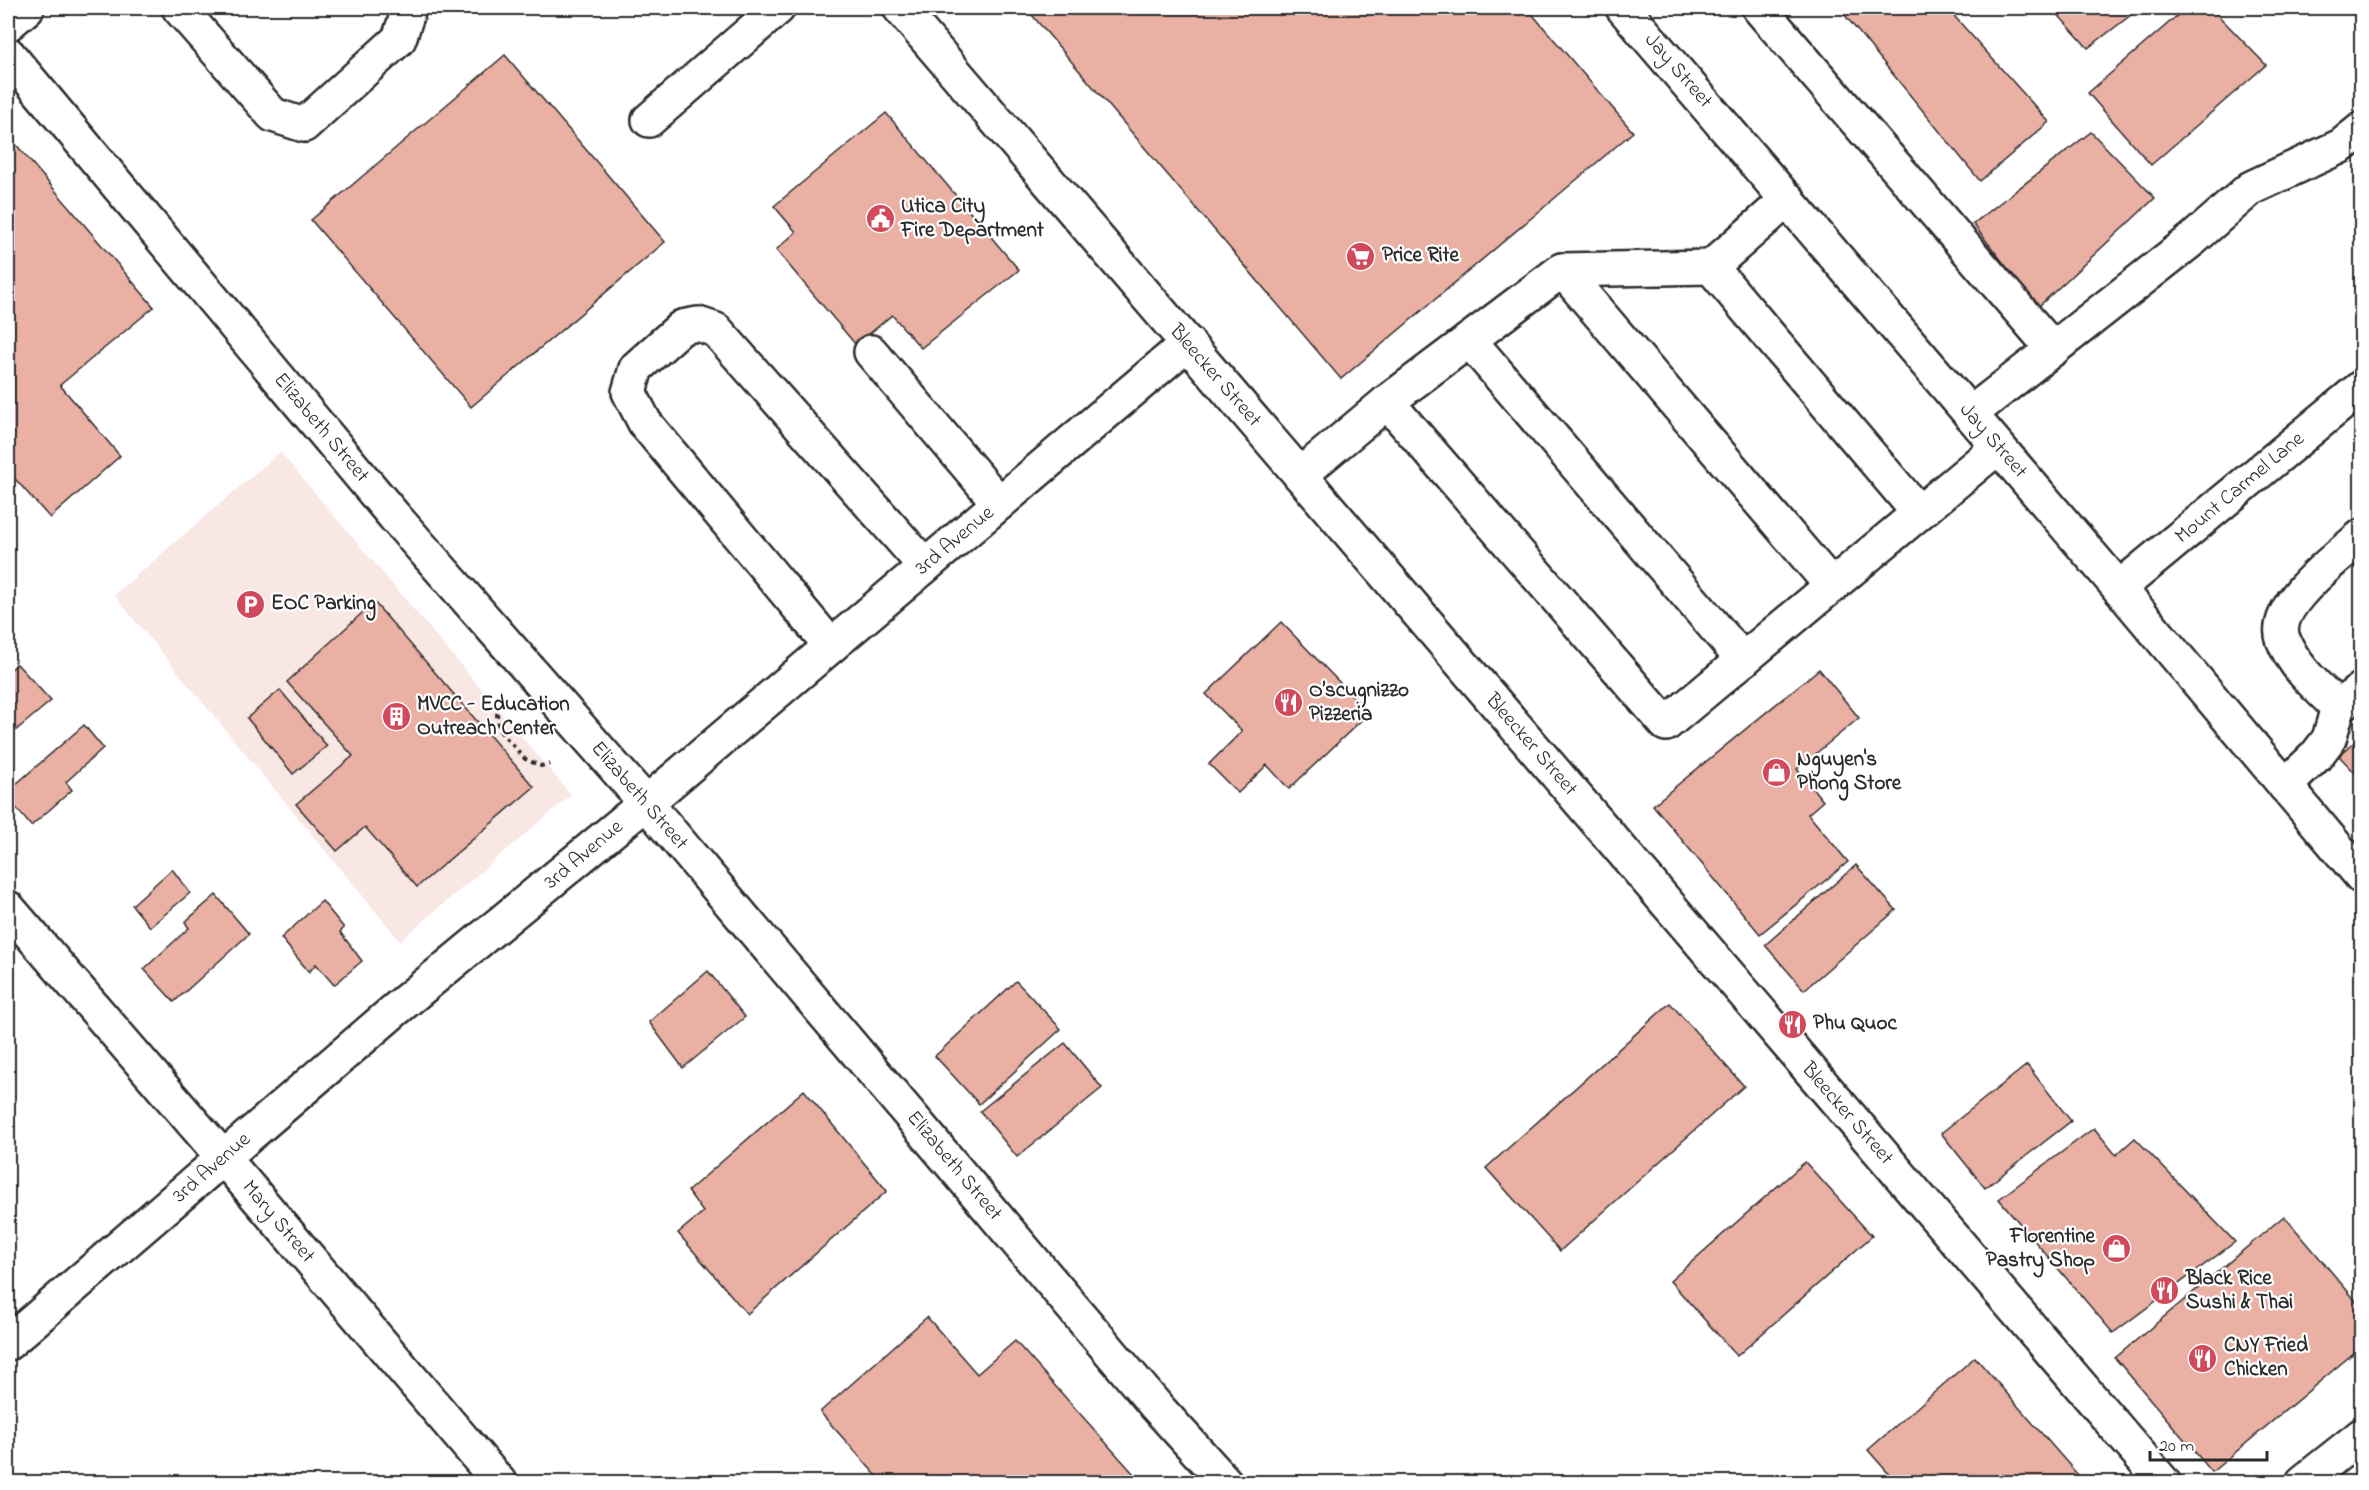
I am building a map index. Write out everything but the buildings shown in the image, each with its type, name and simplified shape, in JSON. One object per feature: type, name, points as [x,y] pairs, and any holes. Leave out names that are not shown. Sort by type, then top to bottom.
[{"type":"street","points":[[8,24],[27,8]]},
{"type":"street","points":[[179,8],[273,115],[304,125],[399,39],[408,12],[404,8]]},
{"type":"street","points":[[649,120],[778,8]]},
{"type":"street","name":"Bleecker Street","points":[[900,8],[2163,1482]]},
{"type":"street","name":"Jay Street","points":[[1623,8],[2119,588],[2361,877]]},
{"type":"street","points":[[1759,8],[2053,349]]},
{"type":"street","name":"Elizabeth Street","points":[[8,54],[394,516],[646,803],[1157,1407],[1225,1482]]},
{"type":"street","points":[[1971,414],[2193,239],[2251,188],[2341,146],[2361,129]]},
{"type":"street","points":[[1300,475],[1387,402],[1562,270],[1711,267],[1788,199]]},
{"type":"street","points":[[1711,267],[1918,512]]},
{"type":"street","points":[[1562,270],[1832,586]]},
{"type":"street","points":[[831,646],[645,423],[629,392],[636,368],[682,327],[698,324],[716,330],[925,566]]},
{"type":"street","points":[[1469,340],[1743,660]]},
{"type":"street","name":"3rd Avenue","points":[[8,1343],[395,1010],[646,803],[1188,344]]},
{"type":"street","points":[[871,352],[999,503]]},
{"type":"street","name":"Mount Carmel Lane","points":[[2119,588],[2361,387]]},
{"type":"street","points":[[1387,402],[1666,724],[1998,447]]},
{"type":"street","points":[[2285,786],[2316,756],[2329,739],[2350,698],[2308,677],[2293,659],[2282,636],[2285,616],[2305,585],[2361,536]]},
{"type":"street","name":"Mary Street","points":[[8,908],[499,1482]]},
{"type":"street","points":[[2303,1482],[2361,1435]]},
{"type":"path","points":[[499,704],[497,715],[499,730],[525,759],[541,766],[550,764]]},
{"type":"shaded area","points":[[280,452],[571,795],[400,941],[114,595]]},
{"type":"place","name":"Utica City Fire Department","points":[[880,219]]},
{"type":"place","name":"Price Rite","points":[[1361,256]]},
{"type":"place","name":"EOC Parking","points":[[250,604]]},
{"type":"place","name":"O’scugnizzo Pizzeria","points":[[1288,703]]},
{"type":"place","name":"MVCC - Education Outreach Center","points":[[396,717]]},
{"type":"place","name":"Nguyen's Phong Store","points":[[1776,772]]},
{"type":"place","name":"Phu Quoc","points":[[1792,1024]]},
{"type":"place","name":"Florentine Pastry Shop","points":[[2116,1249]]},
{"type":"place","name":"Black Rice Sushi & Thai","points":[[2165,1291]]},
{"type":"place","name":"CNY Fried Chicken","points":[[2203,1358]]}]
